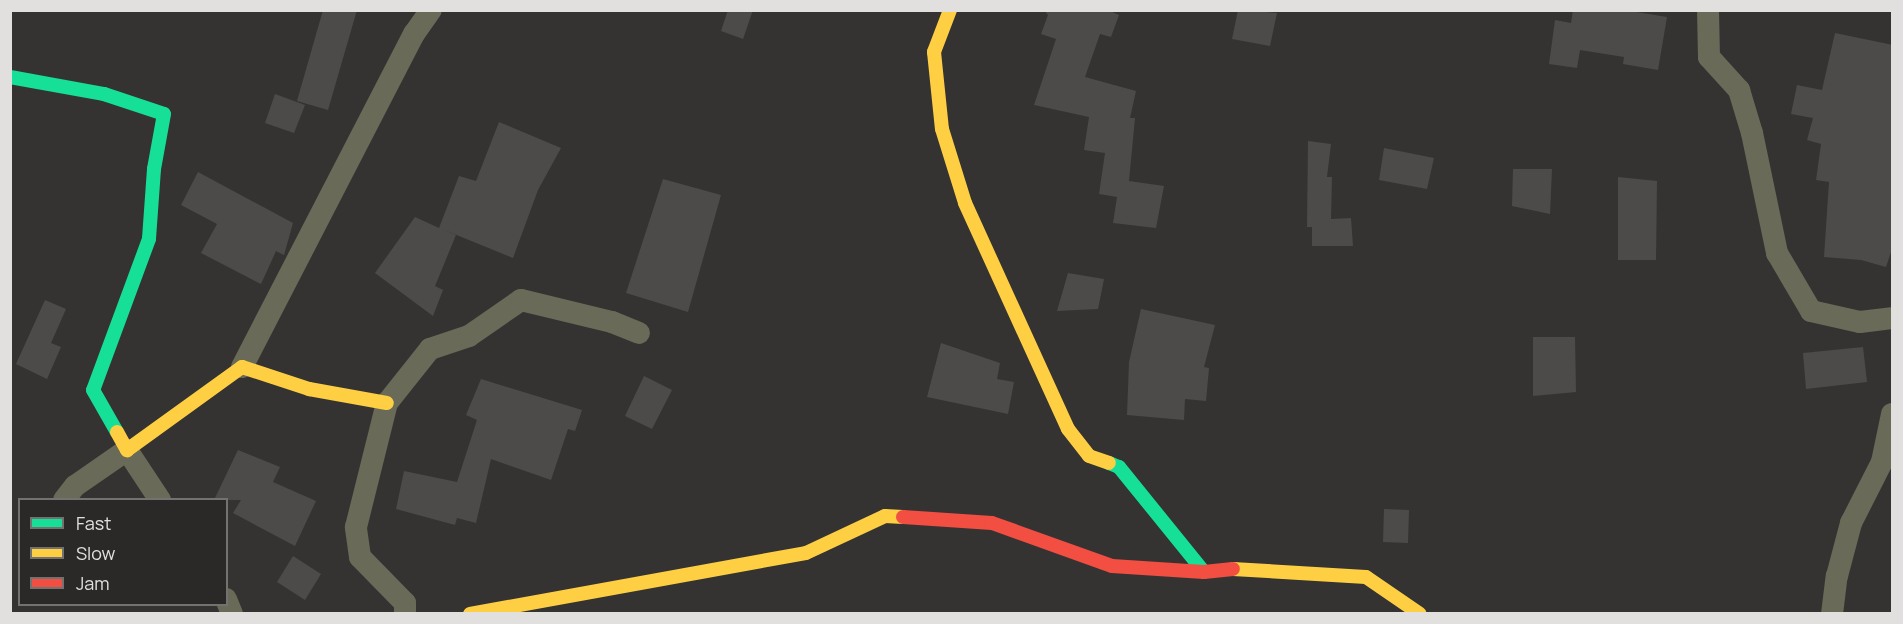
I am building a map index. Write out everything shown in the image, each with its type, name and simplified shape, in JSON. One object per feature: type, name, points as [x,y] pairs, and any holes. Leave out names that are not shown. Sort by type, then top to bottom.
[{"type":"street","points":[[66,498],[75,486],[242,367],[414,34],[431,10]]},
{"type":"street","points":[[950,10],[934,52],[942,129],[965,203],[992,264],[1068,429],[1089,456],[1119,467],[1204,572]]},
{"type":"street","points":[[1708,10],[1709,57],[1739,90],[1752,133],[1777,253],[1810,310],[1860,322],[1893,318]]},
{"type":"street","points":[[10,77],[104,94],[164,114],[154,169],[149,239],[93,390],[127,450],[159,498]]},
{"type":"street","points":[[405,614],[405,603],[360,557],[356,527],[387,403],[430,349],[469,336],[521,300],[612,322],[639,333]]},
{"type":"street","points":[[242,367],[309,389],[387,403]]},
{"type":"street","points":[[1832,614],[1837,576],[1851,523],[1882,462],[1893,414]]},
{"type":"street","points":[[470,614],[807,553],[885,516],[992,523],[1112,566],[1204,572],[1248,568],[1366,577],[1420,614]]},
{"type":"building","points":[[323,10],[357,10],[328,110],[297,101]]},
{"type":"building","points":[[728,10],[753,10],[743,39],[721,31]]},
{"type":"building","points":[[1044,10],[1108,10],[1119,15],[1111,37],[1100,34],[1085,77],[1136,91],[1130,118],[1135,118],[1129,181],[1164,186],[1156,228],[1113,223],[1117,197],[1099,194],[1105,153],[1084,150],[1089,117],[1034,105],[1056,39],[1041,34],[1048,15]]},
{"type":"building","points":[[1238,10],[1277,13],[1270,46],[1232,39]]},
{"type":"building","points":[[1573,10],[1624,10],[1667,17],[1658,70],[1623,64],[1624,57],[1580,50],[1577,68],[1549,64],[1555,20],[1571,23]]},
{"type":"building","points":[[1835,33],[1893,45],[1893,246],[1886,267],[1861,260],[1824,257],[1829,182],[1816,180],[1821,144],[1807,140],[1813,118],[1791,114],[1797,85],[1822,90]]},
{"type":"building","points":[[275,94],[305,105],[294,133],[265,123]]},
{"type":"building","points":[[499,122],[561,148],[538,190],[513,258],[442,229],[456,235],[435,286],[443,290],[433,316],[375,273],[415,217],[439,228],[459,176],[476,181]]},
{"type":"building","points":[[1308,141],[1331,144],[1327,177],[1332,177],[1331,219],[1351,218],[1353,246],[1312,246],[1312,227],[1307,227]]},
{"type":"building","points":[[1384,148],[1434,158],[1427,189],[1379,180]]},
{"type":"building","points":[[1513,169],[1552,169],[1550,214],[1512,206]]},
{"type":"building","points":[[198,172],[293,223],[284,255],[276,251],[261,284],[201,253],[217,224],[181,205]]},
{"type":"building","points":[[1618,177],[1657,181],[1656,260],[1618,260]]},
{"type":"building","points":[[663,179],[721,195],[688,312],[626,293]]},
{"type":"building","points":[[1068,273],[1104,279],[1098,309],[1057,311]]},
{"type":"building","points":[[45,300],[66,309],[51,343],[61,347],[47,379],[16,364]]},
{"type":"building","points":[[1141,309],[1215,325],[1204,367],[1209,368],[1206,401],[1185,399],[1184,420],[1127,415],[1129,362]]},
{"type":"building","points":[[1533,337],[1575,337],[1576,392],[1533,396]]},
{"type":"building","points":[[941,343],[1000,363],[997,379],[1014,382],[1008,414],[927,397]]},
{"type":"building","points":[[1863,347],[1867,382],[1806,389],[1803,353]]},
{"type":"building","points":[[644,376],[672,390],[652,429],[625,416]]},
{"type":"building","points":[[481,379],[582,410],[575,431],[568,429],[551,480],[491,459],[476,523],[457,518],[455,525],[396,509],[404,471],[457,482],[477,420],[466,415]]},
{"type":"building","points":[[238,450],[280,467],[273,482],[316,501],[295,546],[233,513],[241,500],[215,498]]},
{"type":"building","points":[[1384,509],[1409,510],[1408,543],[1383,542]]},
{"type":"building","points":[[293,556],[321,574],[305,600],[277,582]]},
{"type":"traffic: fast","points":[[10,77],[104,94],[164,114],[154,169],[149,239],[93,390],[117,432]]},
{"type":"traffic: fast","points":[[1109,463],[1119,467],[1204,572]]},
{"type":"traffic: slow","points":[[950,10],[934,52],[942,129],[965,203],[1068,429],[1089,456],[1109,463]]},
{"type":"traffic: slow","points":[[117,432],[127,450],[242,367],[309,389],[387,403]]},
{"type":"traffic: slow","points":[[470,614],[806,553],[885,516],[903,517]]},
{"type":"traffic: slow","points":[[1233,569],[1366,577],[1420,614]]},
{"type":"traffic: jam","points":[[903,517],[992,523],[1112,566],[1204,572],[1233,569]]}]
